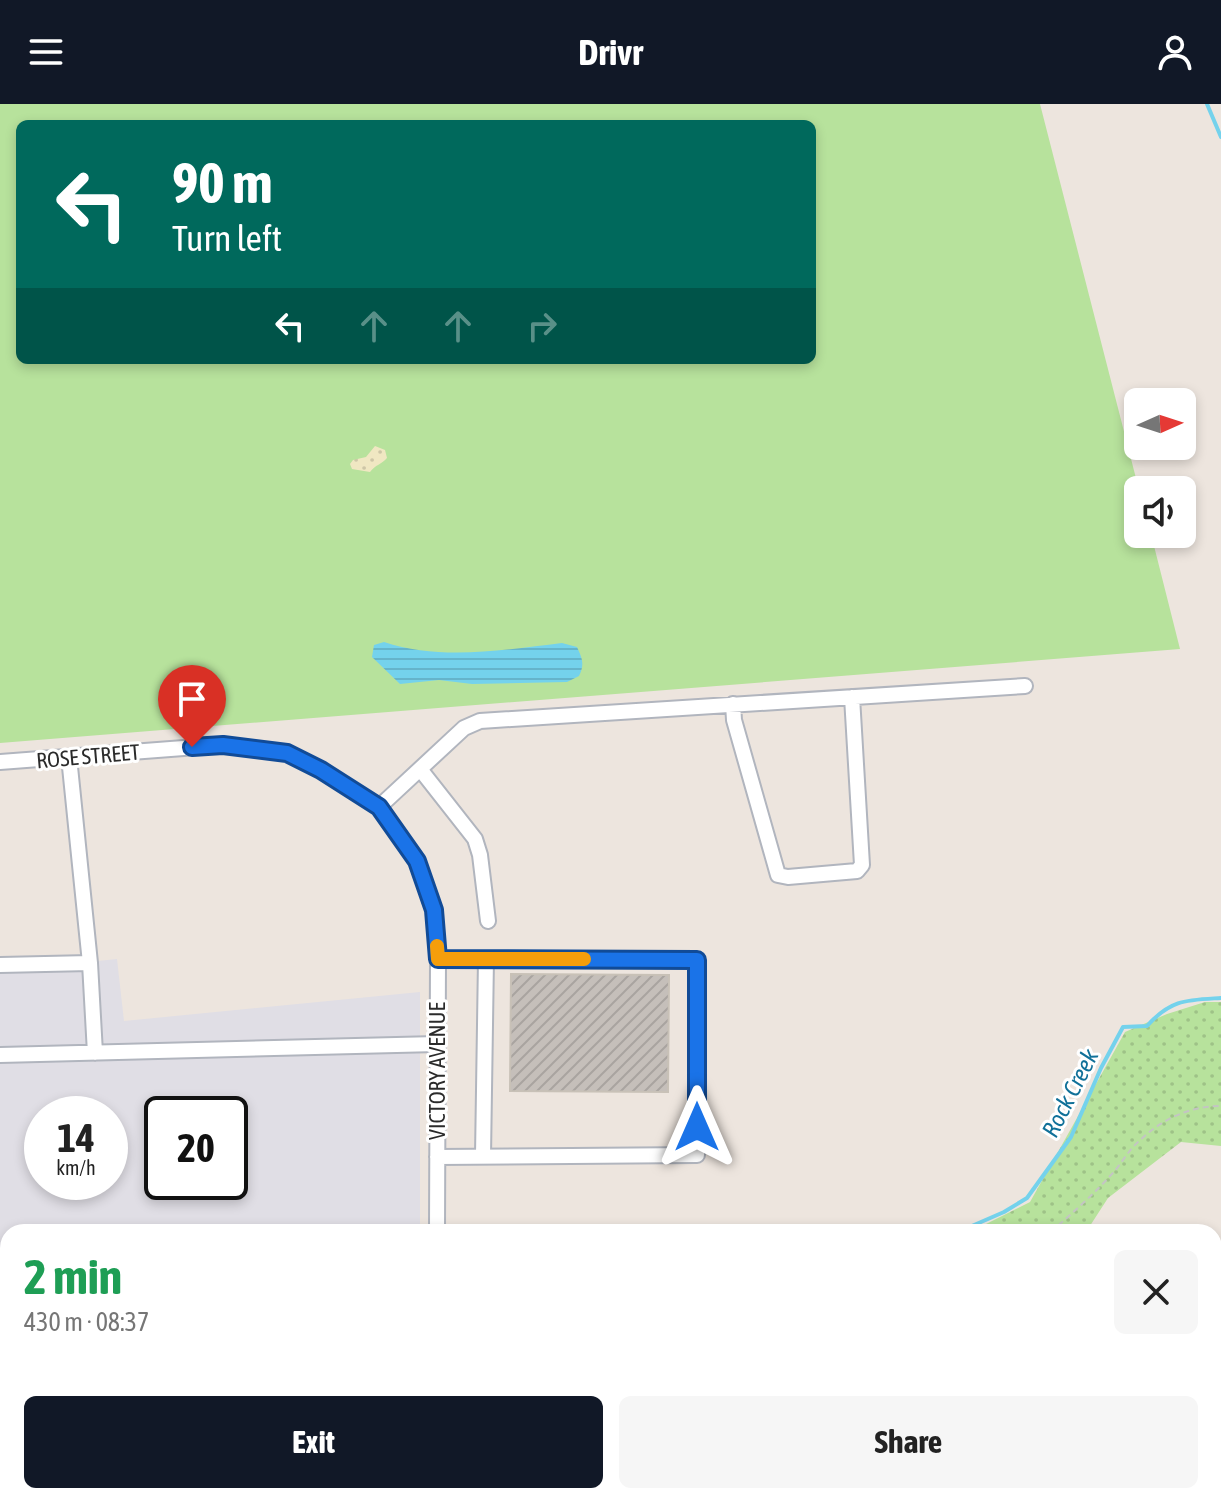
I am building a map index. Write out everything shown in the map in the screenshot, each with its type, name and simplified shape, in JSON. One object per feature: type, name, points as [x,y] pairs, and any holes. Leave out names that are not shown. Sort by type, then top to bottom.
[{"type":"street","points":[[379,807],[464,728],[480,721],[1025,686]]},
{"type":"street","points":[[733,704],[734,720],[778,875],[788,877],[857,871],[862,865],[852,697]]},
{"type":"street","name":"ROSE STREET","points":[[0,762],[223,745],[287,753],[321,770],[379,807],[417,861],[434,910]]},
{"type":"street","points":[[69,757],[90,963],[95,1053]]},
{"type":"street","points":[[420,769],[475,839],[480,855],[488,921]]},
{"type":"street","name":"VICTORY AVENUE","points":[[434,910],[438,959],[437,1224]]},
{"type":"street","points":[[437,1157],[697,1155],[697,960],[438,959]]},
{"type":"street","points":[[483,1156],[486,959]]},
{"type":"street","points":[[0,965],[90,963]]},
{"type":"street","points":[[0,1055],[437,1044]]},
{"type":"path","points":[[1060,1224],[1114,1173],[1133,1148],[1155,1128],[1187,1111],[1221,1106]]},
{"type":"shaded area","points":[[117,959],[124,1021],[420,992],[420,1224],[0,1224],[0,971]]},
{"type":"green space","points":[[0,104],[1040,104],[1124,432],[1124,460],[1131,460],[1135,476],[1124,476],[1124,548],[1155,548],[1180,649],[0,743]]},
{"type":"green space","points":[[1205,1002],[1221,1002],[1221,1146],[1181,1142],[1108,1198],[1091,1224],[986,1224],[1030,1202],[1125,1032]]},
{"type":"sand","points":[[375,446],[385,450],[385,460],[370,472],[352,469],[350,464],[353,460],[366,457]]},
{"type":"water","points":[[384,642],[450,653],[562,643],[577,647],[582,668],[579,676],[567,682],[472,684],[439,680],[400,684],[372,657],[374,645]]},
{"type":"building","points":[[511,974],[669,975],[668,1092],[510,1091]]},
{"type":"waterway","name":"Rock Creek","points":[[1207,104],[1221,137]]},
{"type":"waterway","name":"Rock Creek","points":[[976,1224],[1027,1198],[1071,1137],[1123,1027],[1147,1026],[1164,1011],[1180,1003],[1221,998]]},
{"type":"slow traffic","points":[[437,946],[438,959],[584,959]]},
{"type":"route","points":[[192,747],[223,745],[287,753],[321,770],[379,807],[417,861],[434,910],[438,959],[697,960],[697,1127]]}]
